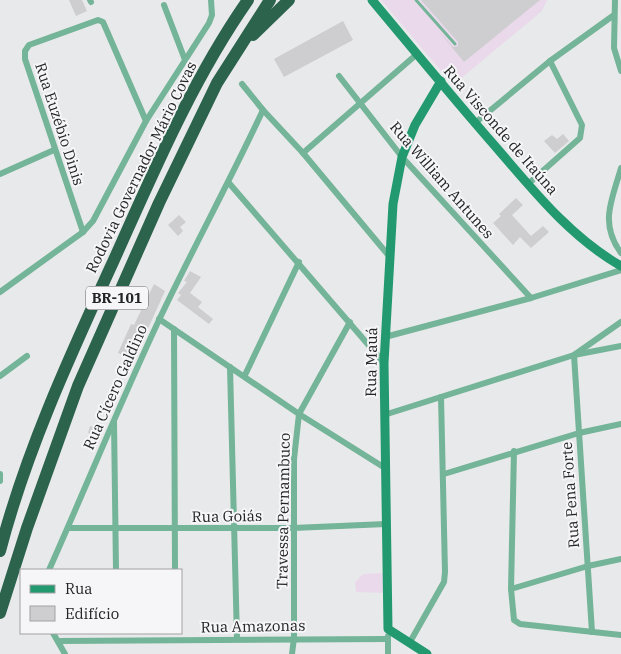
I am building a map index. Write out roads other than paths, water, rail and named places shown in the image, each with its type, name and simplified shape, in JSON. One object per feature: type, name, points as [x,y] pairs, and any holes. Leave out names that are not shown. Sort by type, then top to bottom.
[{"type":"highway","points":[[226,31],[238,0]]},
{"type":"highway","name":"Rodovia Governador Mário Covas","points":[[0,551],[36,439],[70,356],[180,118],[226,31],[248,0]]},
{"type":"highway","name":"Rodovia Governador Mário Covas","points":[[0,613],[27,528],[78,386],[159,203],[204,109],[235,52],[270,0]]},
{"type":"highway","points":[[235,52],[289,0]]},
{"type":"street","points":[[0,292],[83,232],[101,210],[146,121],[209,22],[212,15],[211,0]]},
{"type":"street","name":"Rua Visconde de Itaúna","points":[[372,0],[528,184],[577,236],[621,266]]},
{"type":"street","points":[[615,0],[614,48],[621,71]]},
{"type":"street","points":[[164,5],[185,60]]},
{"type":"street","points":[[475,123],[550,61],[614,15]]},
{"type":"street","name":"Rua Euzébio Dinis","points":[[83,232],[54,150],[25,59],[25,51],[29,45],[98,20],[105,25],[146,121]]},
{"type":"street","points":[[304,153],[417,54]]},
{"type":"street","points":[[528,184],[580,138],[582,130],[582,125],[550,61]]},
{"type":"street","name":"Rua William Antunes","points":[[338,76],[402,157],[531,298]]},
{"type":"street","name":"Rua Mauá","points":[[388,654],[384,362],[389,256],[397,175],[402,157],[416,125],[441,82]]},
{"type":"street","points":[[242,84],[262,110],[304,153],[389,256]]},
{"type":"street","name":"Rua Cícero Galdino","points":[[49,569],[159,319],[229,183],[262,110]]},
{"type":"street","points":[[0,174],[54,150]]},
{"type":"street","points":[[621,168],[608,213],[608,228],[614,244],[621,253]]},
{"type":"street","points":[[229,183],[384,362]]},
{"type":"street","points":[[245,375],[299,262]]},
{"type":"street","points":[[385,337],[531,298],[621,270]]},
{"type":"street","points":[[159,319],[245,375],[299,414],[386,468]]},
{"type":"street","name":"Travessa Pernambuco","points":[[292,654],[294,638],[294,451],[299,414],[350,322]]},
{"type":"street","points":[[574,356],[621,322]]},
{"type":"street","points":[[174,329],[175,569]]},
{"type":"street","points":[[384,415],[574,356],[621,346]]},
{"type":"street","points":[[0,376],[27,356]]},
{"type":"street","name":"Rua Pena Forte","points":[[574,356],[592,632]]},
{"type":"street","points":[[230,367],[238,639]]},
{"type":"street","points":[[410,642],[444,582],[444,474],[441,397]]},
{"type":"street","points":[[114,418],[116,569]]},
{"type":"street","points":[[444,474],[578,432],[621,424]]},
{"type":"street","points":[[514,451],[511,589],[514,620],[520,624],[621,636]]},
{"type":"street","points":[[0,474],[0,481]]},
{"type":"street","name":"Rua Goiás","points":[[68,528],[293,528],[386,524]]},
{"type":"street","points":[[511,589],[588,566],[621,559]]},
{"type":"street","points":[[54,634],[64,654]]},
{"type":"street","points":[[116,634],[116,640]]},
{"type":"street","points":[[388,634],[410,642],[427,654]]},
{"type":"street","name":"Rua Amazonas","points":[[58,641],[176,636],[238,639],[388,634]]},
{"type":"lane","points":[[416,0],[454,44]]}]
